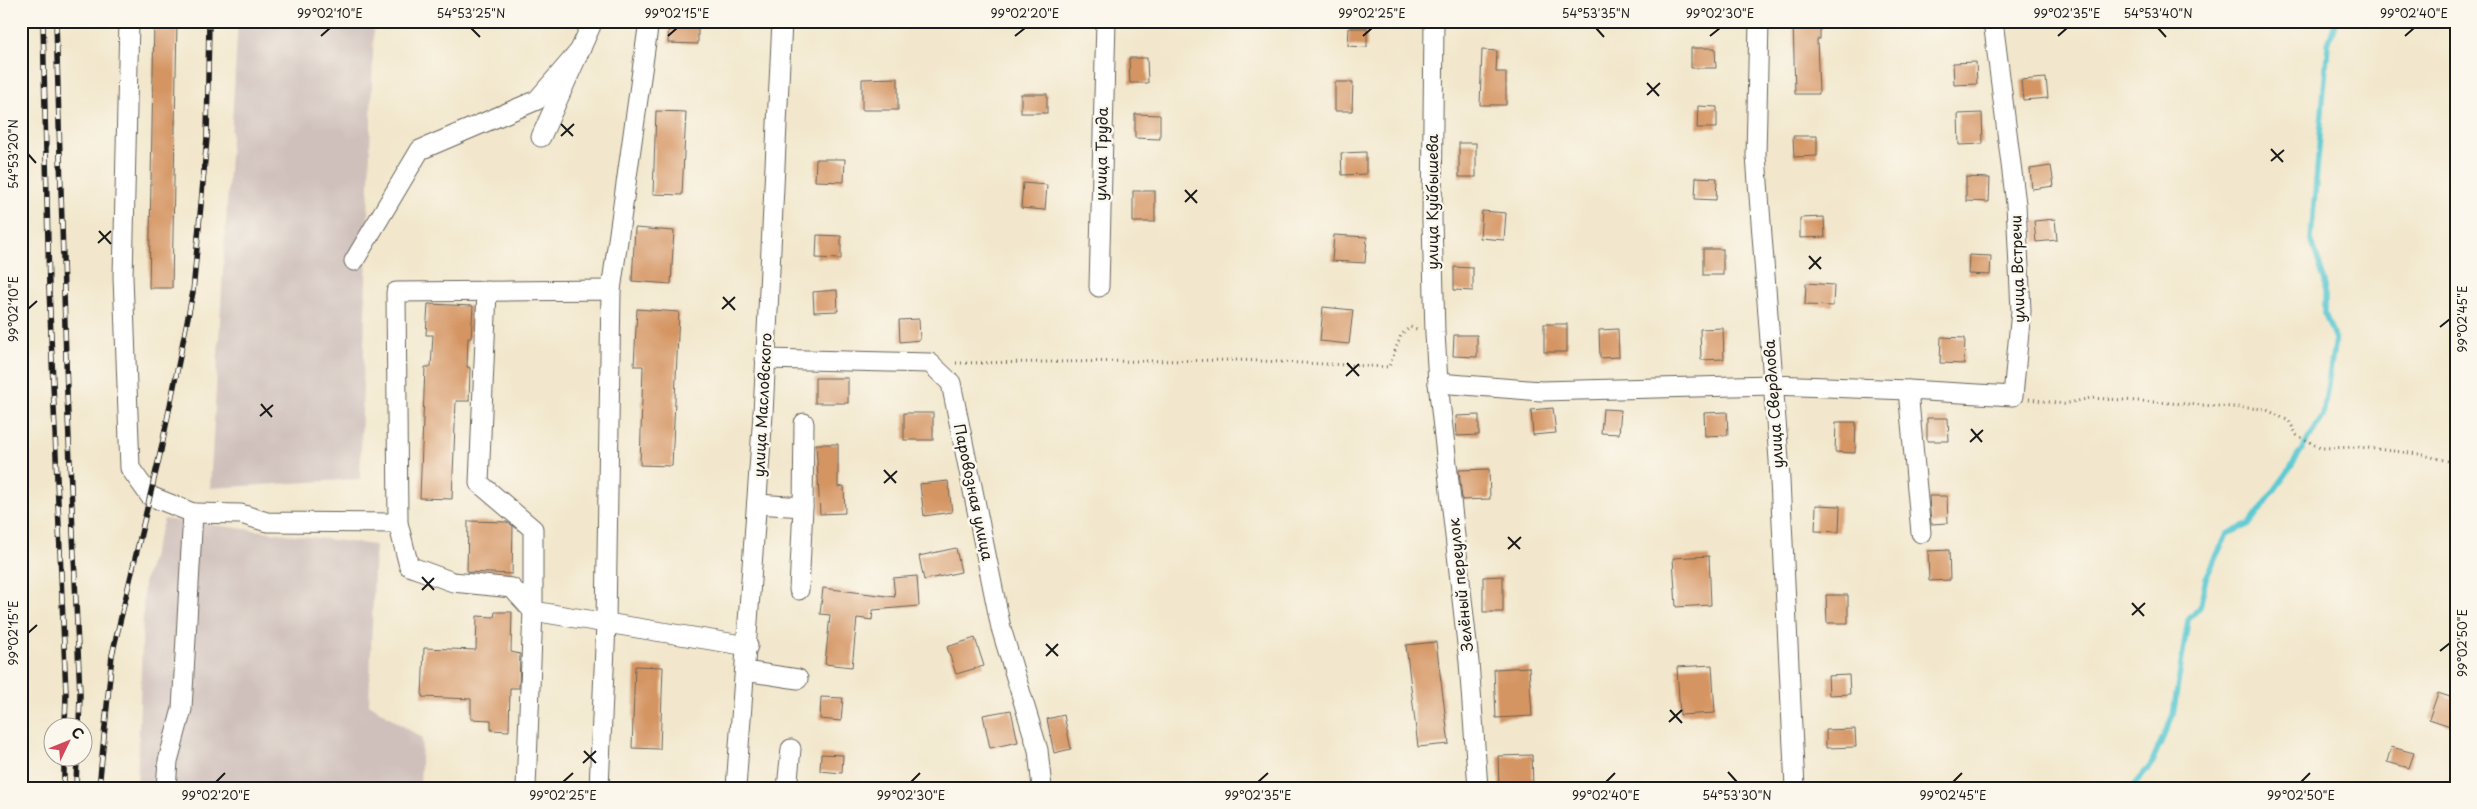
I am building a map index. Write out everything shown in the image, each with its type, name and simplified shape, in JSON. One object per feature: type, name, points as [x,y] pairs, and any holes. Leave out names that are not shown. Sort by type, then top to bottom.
[{"type":"street","points":[[129,21],[123,277],[130,468],[150,496],[192,514],[241,514],[267,522],[398,523]]},
{"type":"street","points":[[541,137],[593,21]]},
{"type":"street","points":[[599,788],[606,623],[611,290],[650,21]]},
{"type":"street","name":"улица Масловского","points":[[736,788],[748,646],[766,359],[782,21]]},
{"type":"street","name":"улица Труда","points":[[1099,287],[1106,21]]},
{"type":"street","name":"улица Куйбышева","points":[[1434,21],[1432,220],[1438,383]]},
{"type":"street","name":"улица Свердлова","points":[[1759,21],[1756,156],[1779,460],[1795,788]]},
{"type":"street","name":"улица Встречи","points":[[1993,21],[2016,204],[2021,311],[2013,396]]},
{"type":"street","points":[[354,260],[420,150],[537,100],[581,49]]},
{"type":"street","points":[[611,290],[396,292],[398,523],[409,566],[453,582],[512,588],[533,611],[748,646]]},
{"type":"street","points":[[486,291],[479,483],[533,529],[533,611],[526,788]]},
{"type":"street","points":[[766,359],[930,363]]},
{"type":"street","name":"Паровозная улица","points":[[930,363],[951,384],[1001,628],[1038,750],[1042,788]]},
{"type":"street","points":[[1438,383],[1542,391],[1772,385],[2013,396]]},
{"type":"street","name":"Зелёный переулок","points":[[1438,383],[1469,662],[1478,788]]},
{"type":"street","points":[[1908,390],[1921,533]]},
{"type":"street","points":[[799,590],[803,507],[804,423]]},
{"type":"street","points":[[757,504],[803,507]]},
{"type":"street","points":[[166,788],[168,761],[182,709],[192,514]]},
{"type":"street","points":[[746,671],[798,679]]},
{"type":"street","points":[[787,788],[791,749]]},
{"type":"path","points":[[930,363],[1238,360],[1389,367],[1401,335],[1410,327],[1435,333]]},
{"type":"path","points":[[2013,396],[2064,404],[2091,398],[2265,409],[2289,421],[2297,435],[2320,448],[2359,447],[2402,452],[2456,463]]},
{"type":"shaded area","points":[[238,21],[374,21],[360,479],[210,488]]},
{"type":"shaded area","points":[[164,519],[375,545],[369,704],[422,738],[420,788],[137,788],[144,583]]},
{"type":"building","points":[[154,21],[177,21],[172,288],[149,288]]},
{"type":"building","points":[[669,21],[698,21],[698,44],[668,43]]},
{"type":"building","points":[[1793,21],[1820,21],[1820,39],[1817,39],[1819,94],[1795,94]]},
{"type":"building","points":[[1349,28],[1367,28],[1367,47],[1348,46]]},
{"type":"building","points":[[1691,48],[1715,48],[1716,68],[1691,68]]},
{"type":"building","points":[[1482,50],[1497,51],[1496,72],[1506,72],[1506,105],[1480,105]]},
{"type":"building","points":[[1129,58],[1147,58],[1148,83],[1130,83]]},
{"type":"building","points":[[1976,62],[1977,84],[1954,85],[1953,63]]},
{"type":"building","points":[[898,78],[898,110],[862,110],[862,79]]},
{"type":"building","points":[[2046,78],[2048,98],[2023,100],[2021,80]]},
{"type":"building","points":[[1335,82],[1353,82],[1352,111],[1335,111]]},
{"type":"building","points":[[1021,94],[1047,94],[1047,113],[1021,113]]},
{"type":"building","points":[[1698,106],[1717,107],[1717,128],[1697,128]]},
{"type":"building","points":[[656,111],[686,112],[682,195],[653,194]]},
{"type":"building","points":[[1982,113],[1983,144],[1959,145],[1958,114]]},
{"type":"building","points":[[1135,114],[1160,115],[1160,139],[1135,138]]},
{"type":"building","points":[[1793,136],[1817,136],[1817,156],[1794,157]]},
{"type":"building","points":[[1459,143],[1476,143],[1476,177],[1459,177]]},
{"type":"building","points":[[1366,152],[1366,174],[1342,175],[1341,153]]},
{"type":"building","points":[[816,159],[845,159],[844,182],[815,181]]},
{"type":"building","points":[[2051,166],[2054,186],[2032,189],[2030,169]]},
{"type":"building","points":[[1696,177],[1717,178],[1716,200],[1695,199]]},
{"type":"building","points":[[1966,177],[1990,178],[1989,202],[1966,201]]},
{"type":"building","points":[[1023,183],[1047,185],[1045,210],[1021,208]]},
{"type":"building","points":[[1133,191],[1155,191],[1155,222],[1133,222]]},
{"type":"building","points":[[1482,211],[1506,213],[1504,240],[1480,238]]},
{"type":"building","points":[[1824,217],[1825,237],[1800,238],[1800,218]]},
{"type":"building","points":[[2055,219],[2057,240],[2036,242],[2034,221]]},
{"type":"building","points":[[635,228],[674,231],[671,284],[632,281]]},
{"type":"building","points":[[817,235],[841,236],[841,259],[816,258]]},
{"type":"building","points":[[1334,235],[1367,237],[1365,263],[1332,261]]},
{"type":"building","points":[[1703,249],[1723,249],[1723,275],[1703,275]]},
{"type":"building","points":[[1969,255],[1991,256],[1990,275],[1968,274]]},
{"type":"building","points":[[1454,267],[1473,268],[1473,291],[1454,290]]},
{"type":"building","points":[[1806,283],[1834,285],[1833,306],[1805,305]]},
{"type":"building","points":[[837,290],[838,311],[814,312],[813,292]]},
{"type":"building","points":[[428,304],[473,306],[471,338],[468,338],[467,367],[470,368],[469,401],[456,401],[452,499],[420,498],[425,367],[431,367],[433,335],[426,335]]},
{"type":"building","points":[[1323,307],[1353,310],[1349,344],[1320,341]]},
{"type":"building","points":[[637,309],[679,312],[672,466],[640,465],[643,366],[634,366]]},
{"type":"building","points":[[919,319],[920,340],[900,342],[899,320]]},
{"type":"building","points":[[1544,324],[1567,324],[1567,352],[1544,352]]},
{"type":"building","points":[[1723,328],[1724,359],[1701,360],[1700,329]]},
{"type":"building","points":[[1618,329],[1619,357],[1600,358],[1599,330]]},
{"type":"building","points":[[1454,335],[1477,335],[1477,357],[1453,356]]},
{"type":"building","points":[[1941,337],[1965,338],[1964,364],[1940,363]]},
{"type":"building","points":[[815,378],[848,378],[848,403],[815,403]]},
{"type":"building","points":[[1553,408],[1556,433],[1533,435],[1531,410]]},
{"type":"building","points":[[1603,409],[1621,410],[1619,434],[1601,433]]},
{"type":"building","points":[[1727,412],[1728,435],[1705,436],[1704,413]]},
{"type":"building","points":[[904,413],[933,413],[933,440],[904,440]]},
{"type":"building","points":[[1479,415],[1479,435],[1457,436],[1456,416]]},
{"type":"building","points":[[1927,418],[1948,418],[1949,441],[1927,441]]},
{"type":"building","points":[[1836,422],[1856,422],[1855,453],[1835,452]]},
{"type":"building","points":[[816,444],[838,444],[838,487],[844,486],[845,513],[820,514]]},
{"type":"building","points":[[1489,469],[1490,499],[1462,500],[1459,470]]},
{"type":"building","points":[[948,481],[952,512],[924,516],[920,484]]},
{"type":"building","points":[[1929,496],[1947,496],[1948,523],[1931,524]]},
{"type":"building","points":[[1816,505],[1840,506],[1839,532],[1815,531]]},
{"type":"building","points":[[468,521],[507,522],[513,526],[512,574],[467,572]]},
{"type":"building","points":[[956,548],[961,572],[924,580],[919,556]]},
{"type":"building","points":[[1949,550],[1950,580],[1929,581],[1928,551]]},
{"type":"building","points":[[1709,556],[1711,605],[1676,607],[1673,558]]},
{"type":"building","points":[[917,576],[919,606],[873,610],[872,620],[857,618],[852,667],[825,664],[830,615],[820,614],[823,588],[895,597],[893,578]]},
{"type":"building","points":[[1503,576],[1503,612],[1483,612],[1483,577]]},
{"type":"building","points":[[1826,595],[1848,595],[1848,623],[1827,623]]},
{"type":"building","points":[[495,612],[512,612],[511,652],[520,654],[519,688],[510,688],[509,731],[491,730],[491,720],[471,719],[471,699],[422,697],[424,648],[476,650],[477,616],[494,617]]},
{"type":"building","points":[[975,638],[984,666],[956,674],[947,647]]},
{"type":"building","points":[[1436,642],[1449,744],[1418,747],[1406,645]]},
{"type":"building","points":[[1712,665],[1715,713],[1680,715],[1677,667]]},
{"type":"building","points":[[635,666],[663,667],[660,749],[632,748]]},
{"type":"building","points":[[1529,667],[1532,716],[1496,718],[1494,669]]},
{"type":"building","points":[[1849,675],[1850,694],[1829,695],[1828,676]]},
{"type":"building","points":[[2438,693],[2456,699],[2456,710],[2450,726],[2429,719]]},
{"type":"building","points":[[821,697],[843,698],[841,721],[820,719]]},
{"type":"building","points":[[1011,710],[1018,742],[990,748],[983,715]]},
{"type":"building","points":[[1064,715],[1071,749],[1054,753],[1047,719]]},
{"type":"building","points":[[1855,729],[1856,747],[1826,748],[1826,730]]},
{"type":"building","points":[[2391,747],[2414,753],[2409,768],[2387,762]]},
{"type":"building","points":[[821,754],[843,755],[842,773],[820,771]]},
{"type":"building","points":[[1532,755],[1533,788],[1499,788],[1498,756]]},
{"type":"waterway","points":[[2131,788],[2150,766],[2173,715],[2188,620],[2200,607],[2206,578],[2227,534],[2250,524],[2287,473],[2323,416],[2335,339],[2325,314],[2325,282],[2311,239],[2328,44],[2336,21]]},
{"type":"railway","points":[[43,21],[49,288],[66,694],[65,716]]},
{"type":"railway","points":[[56,21],[79,716]]},
{"type":"railway","points":[[99,788],[112,655],[161,450],[193,292],[207,138],[209,21]]},
{"type":"railway","points":[[64,766],[64,788]]},
{"type":"railway","points":[[76,788],[77,766]]}]
